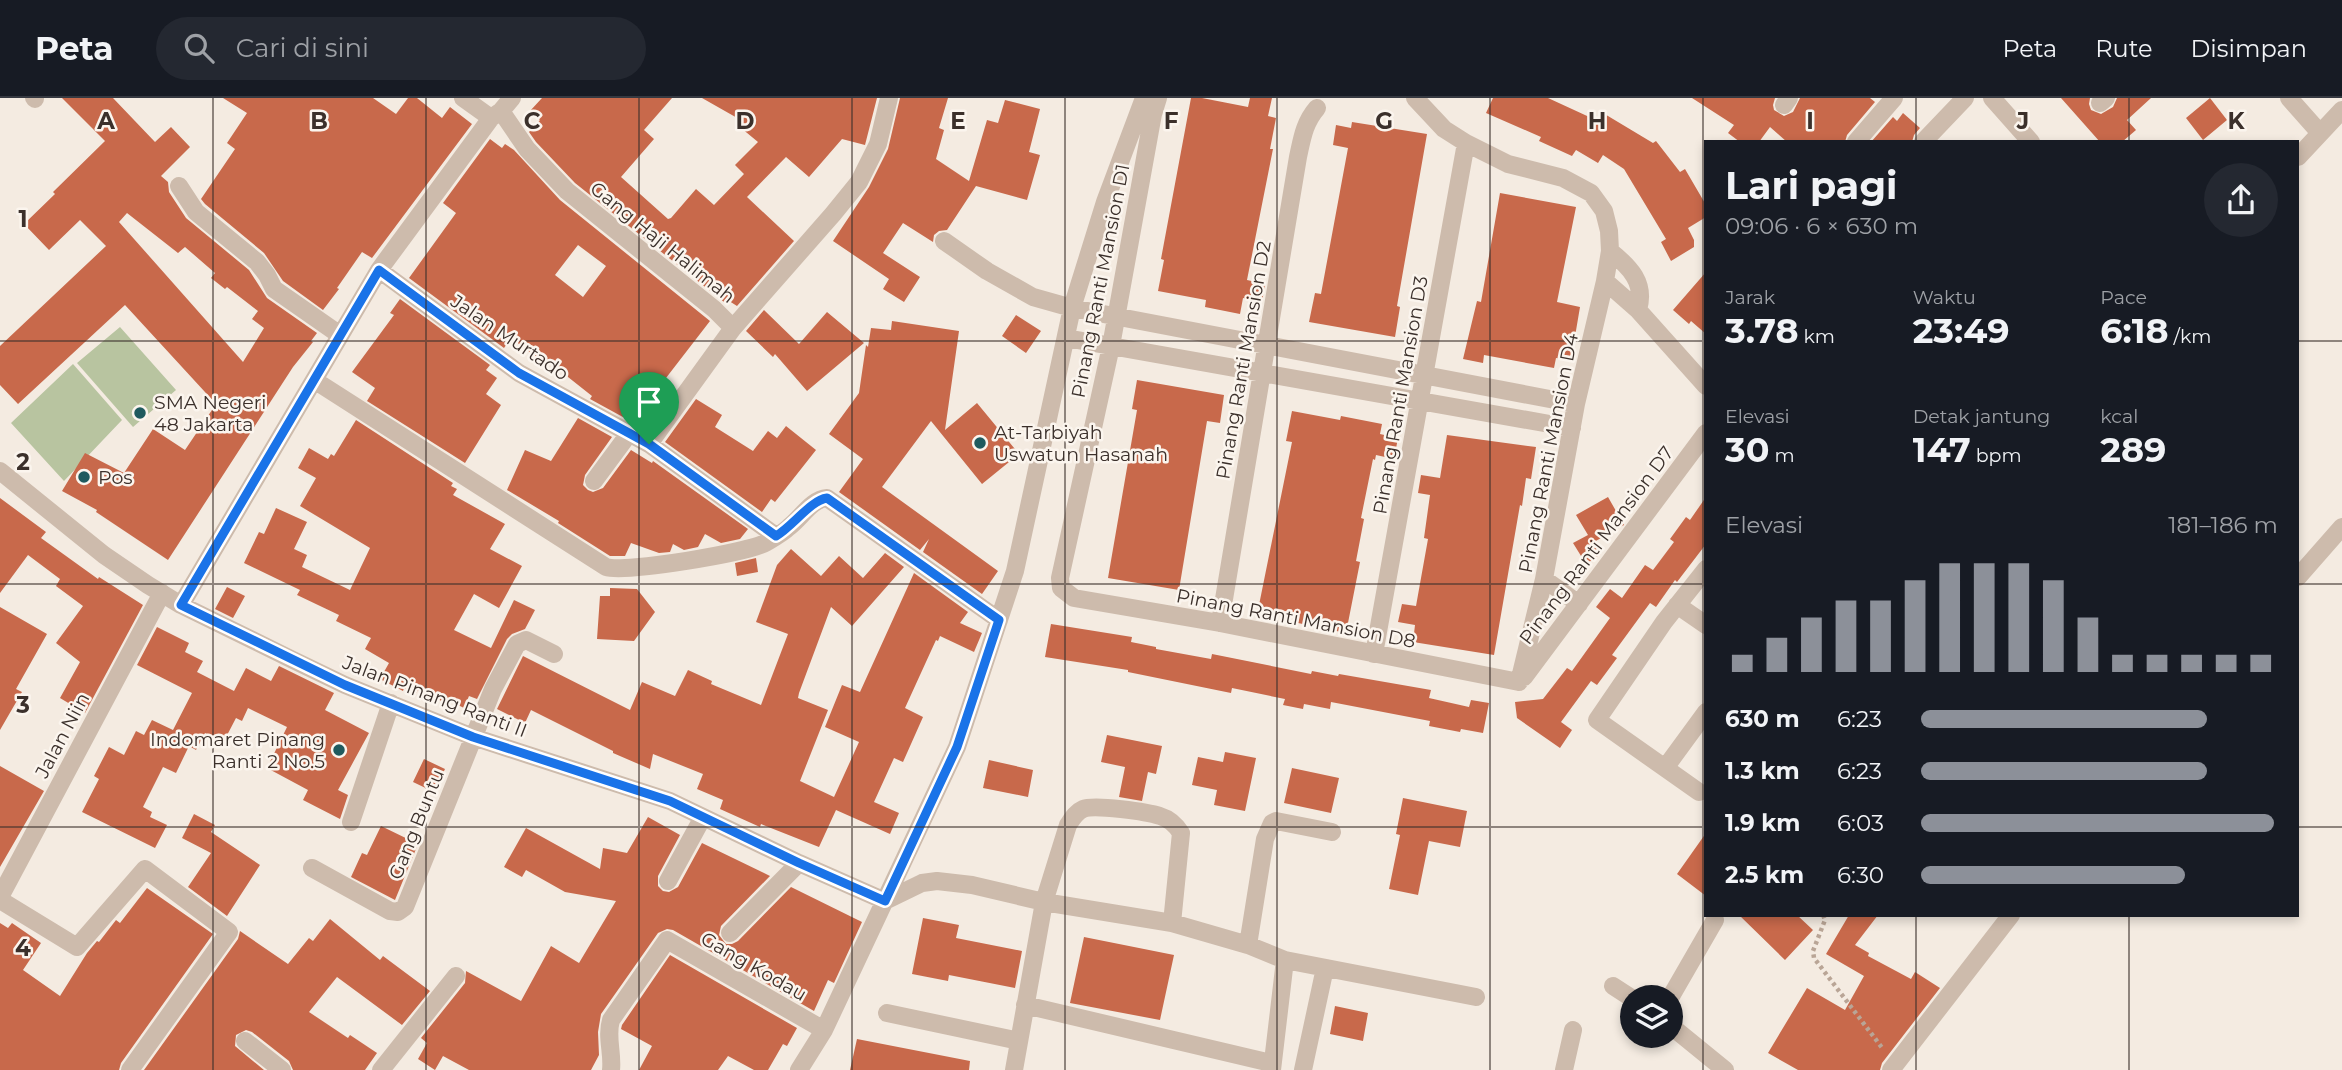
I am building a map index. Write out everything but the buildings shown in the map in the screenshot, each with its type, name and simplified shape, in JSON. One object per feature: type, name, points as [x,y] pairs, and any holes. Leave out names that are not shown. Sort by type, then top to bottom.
[{"type":"street","points":[[181,605],[379,270],[501,109],[463,98]]},
{"type":"street","points":[[733,328],[859,182],[878,144],[889,98]]},
{"type":"street","name":"Pinang Ranti Mansion D4","points":[[1416,98],[1444,129],[1466,143],[1508,164],[1563,178],[1591,193],[1604,211],[1609,230],[1611,251],[1576,404],[1544,579],[1520,682]]},
{"type":"street","points":[[1858,140],[1894,98]]},
{"type":"street","points":[[1925,140],[1965,98]]},
{"type":"street","points":[[1992,98],[2029,140]]},
{"type":"street","points":[[2289,98],[2320,133]]},
{"type":"street","points":[[799,1070],[824,1030],[957,747],[1014,571],[1072,308],[1105,202],[1146,99]]},
{"type":"street","name":"Pinang Ranti Mansion D1","points":[[1065,593],[1061,588],[1060,578],[1111,346],[1153,114],[1146,99]]},
{"type":"street","name":"Pinang Ranti Mansion D2","points":[[1220,623],[1298,157],[1304,130],[1317,108]]},
{"type":"street","name":"Gang Haji Halimah","points":[[501,109],[527,149],[567,191],[714,309],[733,328],[649,444]]},
{"type":"street","points":[[2299,156],[2342,110]]},
{"type":"street","name":"Pinang Ranti Mansion D3","points":[[1374,654],[1466,143]]},
{"type":"street","points":[[179,186],[196,212],[257,262],[274,289],[340,335]]},
{"type":"street","points":[[944,241],[987,271],[1033,296],[1072,308],[1576,404]]},
{"type":"street","points":[[1611,251],[1628,265],[1636,277],[1641,299],[1638,310]]},
{"type":"street","name":"Jalan Murtado","points":[[379,270],[519,373],[628,435],[649,444],[776,536]]},
{"type":"street","points":[[1605,281],[1638,310],[1704,384]]},
{"type":"street","points":[[1066,338],[1572,428]]},
{"type":"street","points":[[314,380],[606,567],[622,569],[714,556],[763,544],[787,530],[818,500],[827,498],[999,620]]},
{"type":"street","points":[[594,481],[628,435]]},
{"type":"street","name":"Pinang Ranti Mansion D7","points":[[1520,682],[1704,436]]},
{"type":"street","name":"Jalan Pinang Ranti II","points":[[0,471],[104,555],[162,593],[303,665],[473,737],[670,801],[885,901]]},
{"type":"street","points":[[2299,576],[2342,527]]},
{"type":"street","points":[[1699,792],[1597,720],[1677,605],[1704,571]]},
{"type":"street","points":[[1544,579],[1579,604]]},
{"type":"street","name":"Jalan Niin","points":[[0,899],[162,593]]},
{"type":"street","name":"Pinang Ranti Mansion D8","points":[[1065,593],[1074,598],[1220,623],[1520,682]]},
{"type":"street","points":[[1677,605],[1704,624]]},
{"type":"street","points":[[473,737],[493,689],[517,644],[526,640],[554,654]]},
{"type":"street","points":[[351,822],[391,704]]},
{"type":"street","points":[[1665,768],[1704,715]]},
{"type":"street","name":"Gang Buntu","points":[[312,868],[390,911],[398,912],[405,907],[473,737]]},
{"type":"street","points":[[1014,1070],[1044,902],[1068,825],[1075,815],[1094,806],[1160,816],[1176,824],[1181,833],[1172,923]]},
{"type":"street","points":[[668,881],[703,817]]},
{"type":"street","points":[[1248,945],[1265,839],[1272,823],[1276,821],[1332,832]]},
{"type":"street","points":[[730,933],[799,863]]},
{"type":"street","points":[[0,899],[77,947],[145,869],[229,933],[130,1070]]},
{"type":"street","points":[[885,901],[922,883],[937,881],[972,885],[1044,902],[1172,923],[1248,945],[1285,960],[1476,997]]},
{"type":"street","points":[[1893,1067],[2009,917]]},
{"type":"street","points":[[1678,985],[1715,920]]},
{"type":"street","name":"Gang Kodau","points":[[611,1070],[608,1029],[611,1020],[663,942],[670,941],[824,1030]]},
{"type":"street","points":[[1025,1006],[1272,1067],[1285,960]]},
{"type":"street","points":[[1303,1070],[1325,968]]},
{"type":"street","points":[[381,1070],[456,975]]},
{"type":"street","points":[[1614,986],[1620,990]]},
{"type":"street","points":[[887,1013],[1019,1041]]},
{"type":"street","points":[[1564,1070],[1573,1030]]},
{"type":"street","points":[[1683,1036],[1725,1070]]},
{"type":"street","points":[[245,1041],[282,1070]]},
{"type":"path","points":[[1824,917],[1813,951],[1814,958],[1893,1067]]},
{"type":"green space","points":[[120,327],[176,390],[133,427],[77,363]]},
{"type":"green space","points":[[73,364],[122,420],[64,481],[11,423]]},
{"type":"place","name":"SMA Negeri 48 Jakarta","points":[[140,413]]},
{"type":"place","name":"At-Tarbiyah Uswatun Hasanah","points":[[980,443]]},
{"type":"place","name":"Pos","points":[[84,477]]},
{"type":"place","name":"Indomaret Pinang Ranti 2 No.5","points":[[339,750]]},
{"type":"route","points":[[379,270],[519,373],[628,435],[649,444],[776,536],[787,530],[818,500],[827,498],[999,620],[957,747],[885,901],[670,801],[473,737],[345,685],[181,605],[379,270]]}]
